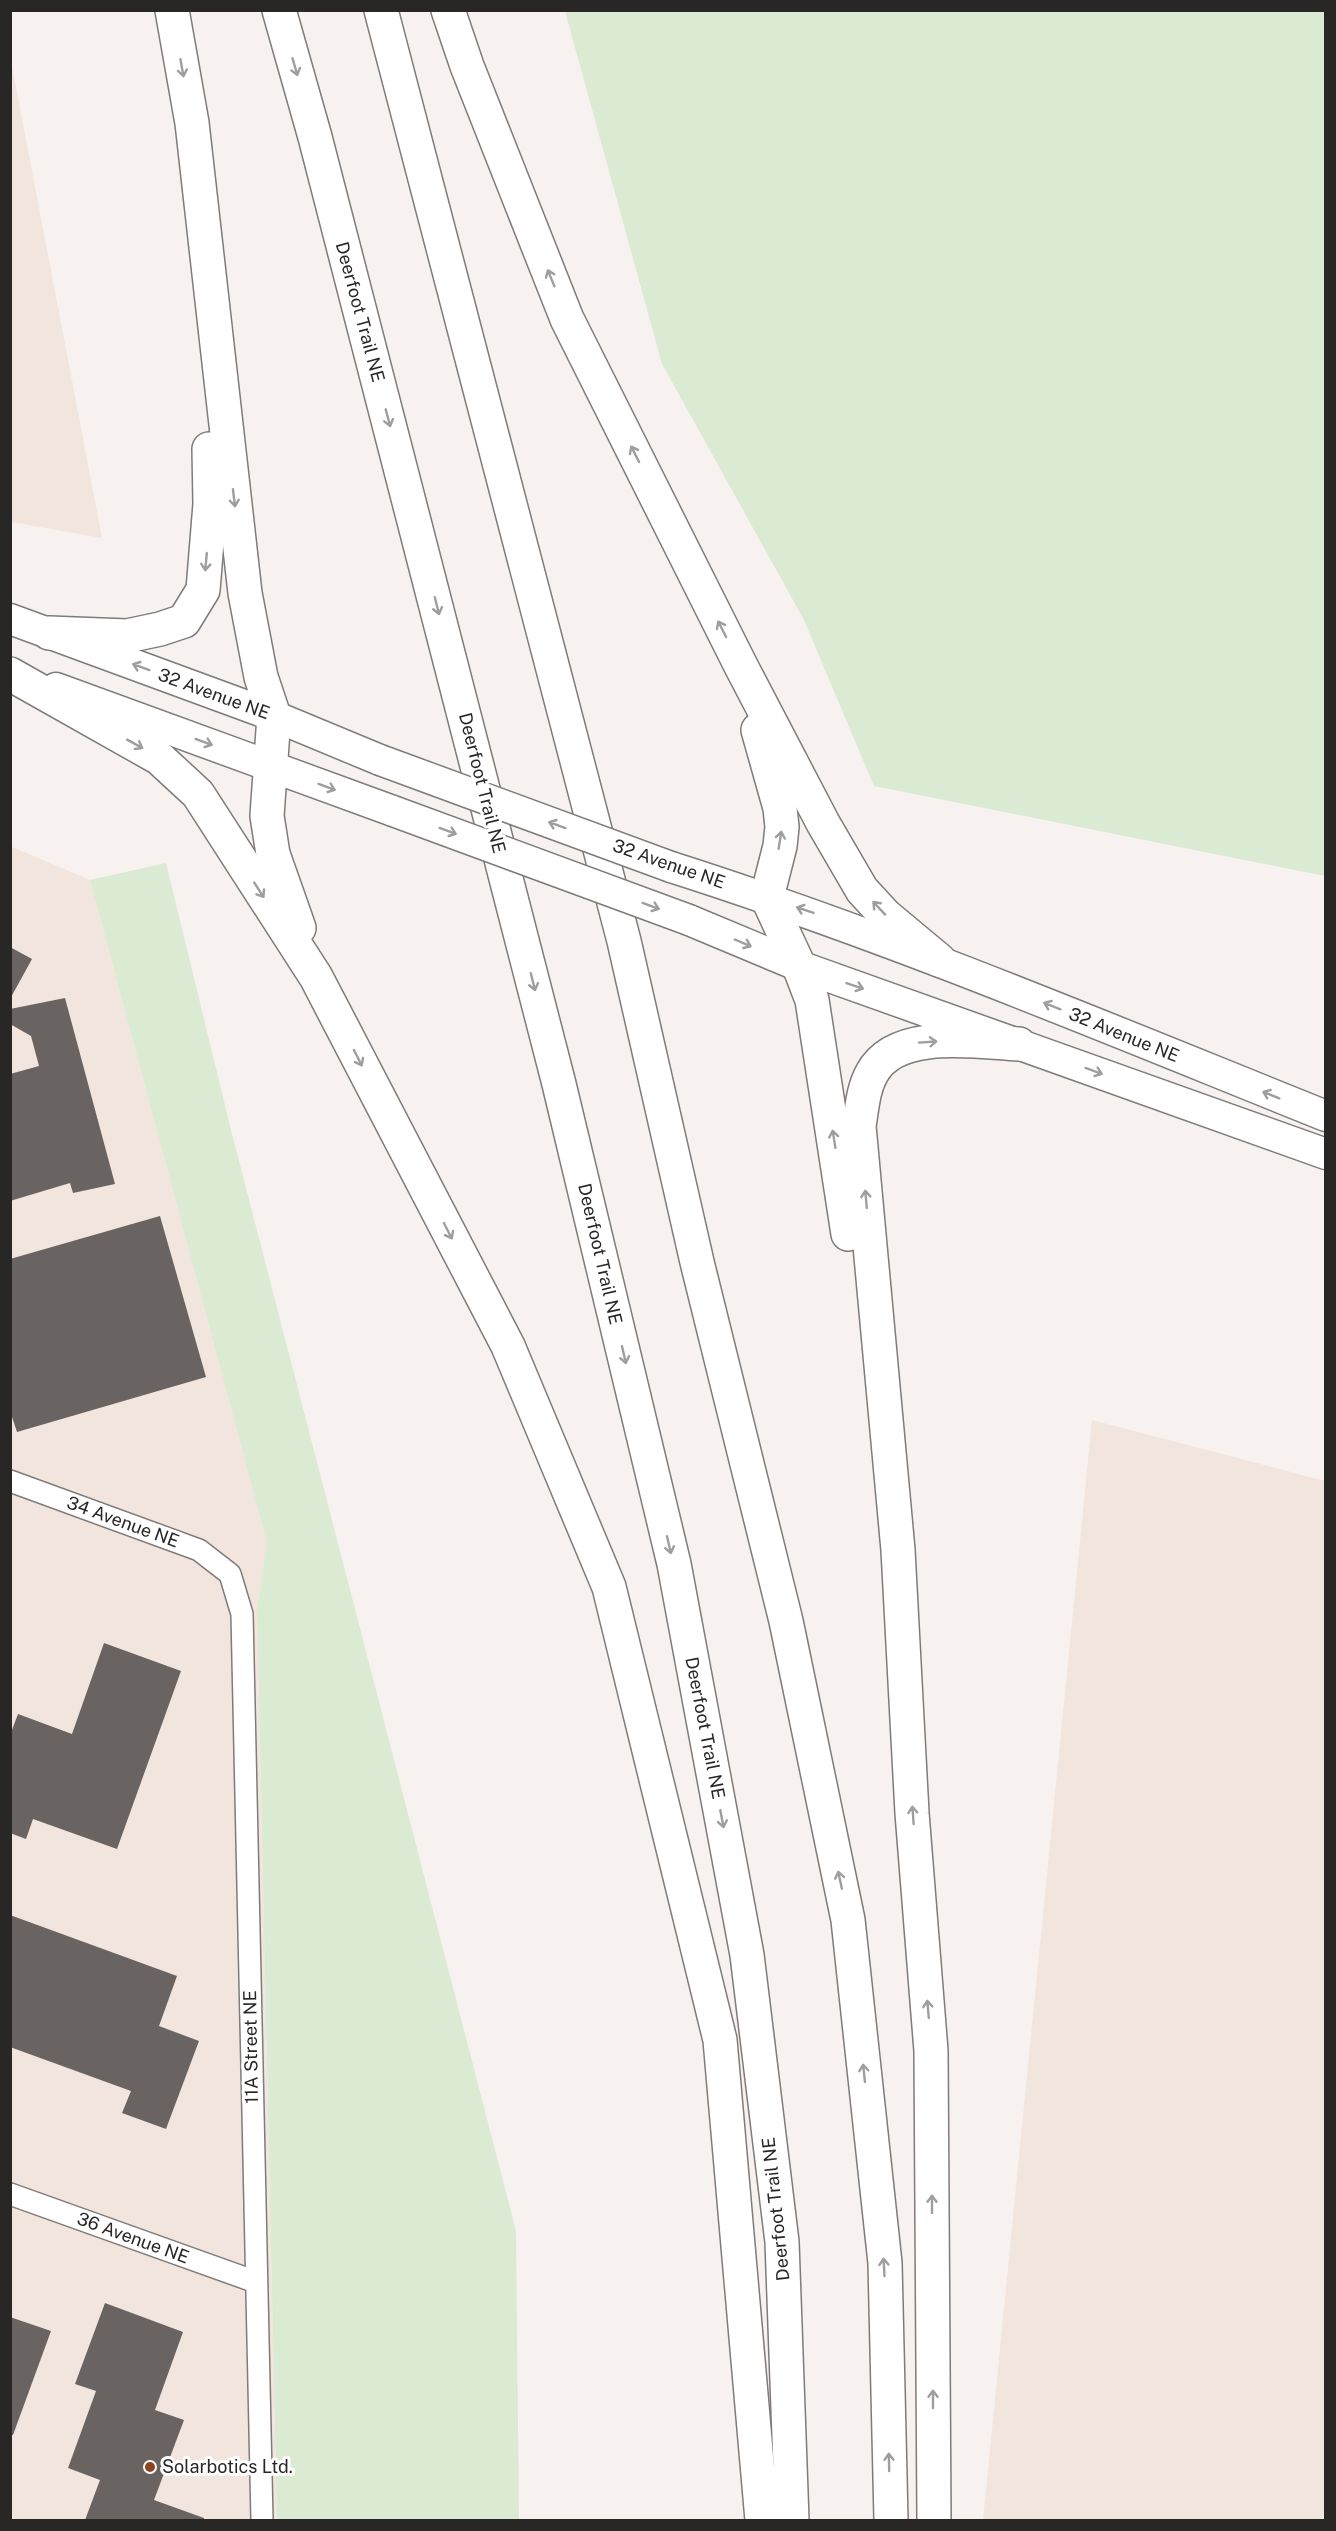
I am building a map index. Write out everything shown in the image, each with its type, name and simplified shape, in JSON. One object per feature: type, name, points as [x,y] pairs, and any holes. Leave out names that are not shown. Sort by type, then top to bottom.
[{"type":"highway","points":[[172,10],[192,123],[202,232],[245,593],[261,677],[274,716],[267,816],[273,854],[316,977]]},
{"type":"highway","name":"Deerfoot Trail NE","points":[[279,10],[315,137],[554,1062],[674,1564],[749,1966],[782,2242],[792,2520]]},
{"type":"highway","points":[[381,10],[624,941],[697,1262],[786,1621],[848,1920],[885,2263],[891,2520]]},
{"type":"highway","points":[[448,10],[467,66],[567,319],[741,666],[823,823],[862,890],[885,915],[939,960]]},
{"type":"highway","points":[[49,633],[127,636],[160,629],[184,621],[203,590],[210,504],[202,232]]},
{"type":"highway","points":[[741,666],[780,808],[782,827],[780,846],[767,897],[812,1000],[898,1550]]},
{"type":"highway","points":[[10,673],[159,758],[198,794],[316,977],[508,1346],[609,1587],[720,2040],[762,2520]]},
{"type":"highway","points":[[934,2520],[931,2051],[912,1813],[898,1550],[859,1126],[864,1094],[873,1071],[888,1055],[911,1044],[946,1041],[1019,1044]]},
{"type":"main road","name":"32 Avenue NE","points":[[10,619],[274,716],[380,760],[671,867],[767,897],[939,960],[1326,1116]]},
{"type":"main road","points":[[10,673],[689,920],[799,966],[1326,1154]]},
{"type":"street","name":"34 Avenue NE","points":[[10,1481],[199,1550],[230,1574]]},
{"type":"street","name":"11A Street NE","points":[[230,1574],[242,1614],[262,2520]]},
{"type":"street","name":"36 Avenue NE","points":[[10,2194],[256,2282]]},
{"type":"shaded area","points":[[11,61],[102,538],[11,522]]},
{"type":"shaded area","points":[[10,846],[90,880],[267,1543],[257,1609],[277,2520],[11,2520]]},
{"type":"shaded area","points":[[1092,1420],[1325,1481],[1325,2520],[983,2520]]},
{"type":"green space","points":[[565,11],[1325,11],[1325,876],[874,786],[804,620],[662,364]]},
{"type":"green space","points":[[166,863],[231,1130],[516,2231],[519,2520],[277,2520],[257,1609],[267,1543],[90,880]]},
{"type":"building","points":[[10,947],[32,959],[10,999]]},
{"type":"building","points":[[65,998],[115,1184],[73,1193],[70,1183],[10,1201],[10,1074],[39,1066],[31,1036],[10,1024],[10,1009]]},
{"type":"building","points":[[160,1216],[206,1377],[17,1432],[10,1411],[10,1259]]},
{"type":"building","points":[[104,1643],[181,1671],[117,1849],[33,1819],[26,1839],[10,1833],[10,1735],[18,1714],[72,1734]]},
{"type":"building","points":[[10,1915],[177,1976],[159,2026],[199,2041],[166,2129],[122,2113],[131,2091],[10,2047]]},
{"type":"building","points":[[105,2303],[183,2332],[155,2410],[184,2420],[154,2500],[204,2518],[204,2520],[85,2520],[100,2480],[68,2468],[96,2391],[75,2384]]},
{"type":"building","points":[[10,2317],[51,2331],[13,2435],[10,2435]]},
{"type":"place","name":"Solarbotics Ltd.","points":[[150,2467]]}]
